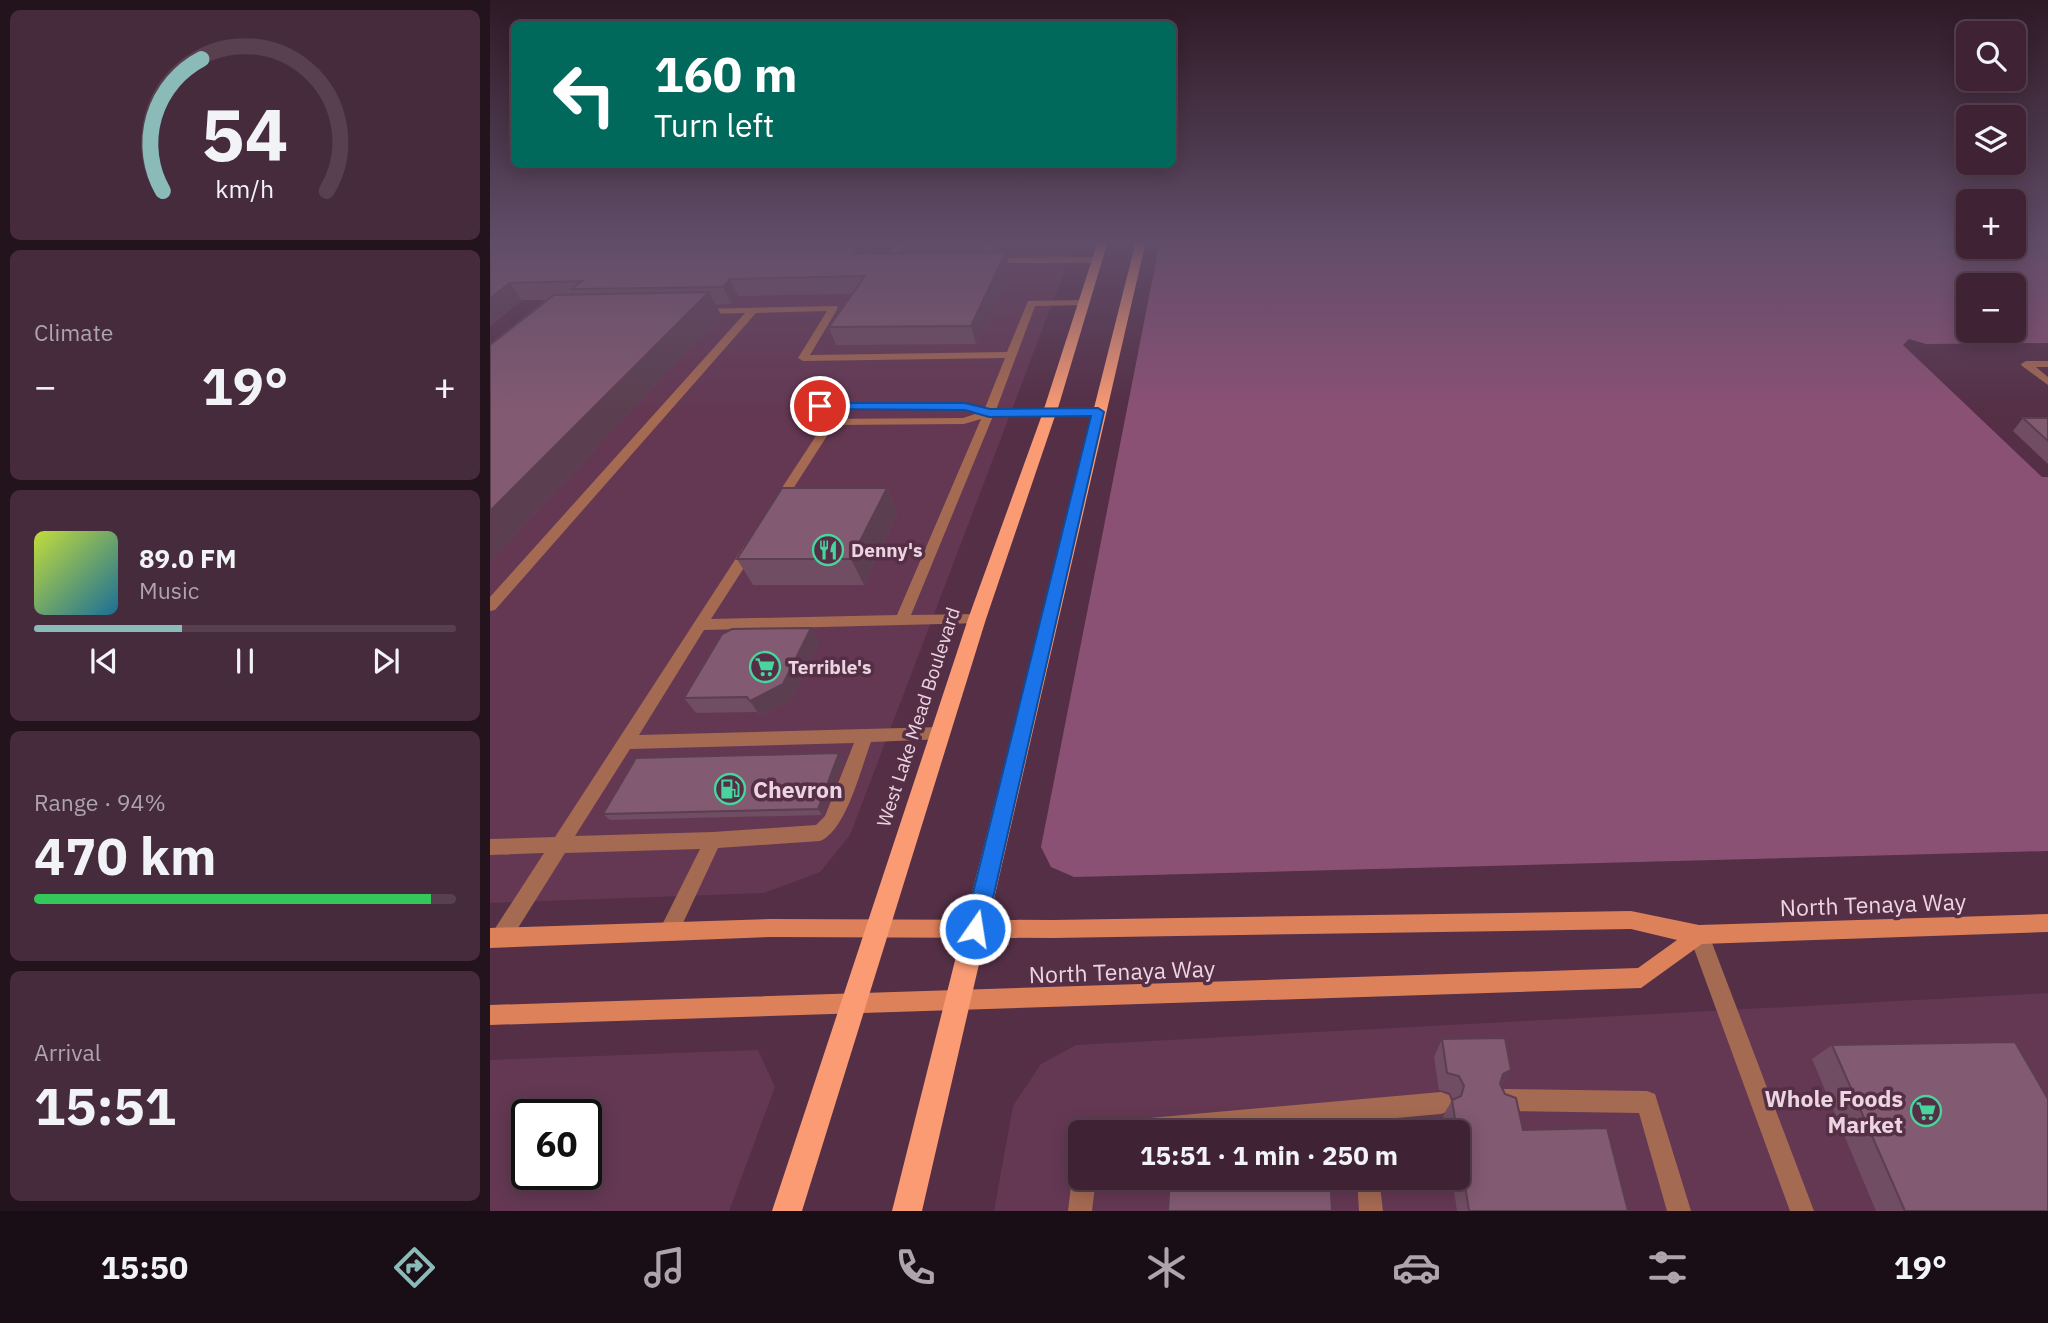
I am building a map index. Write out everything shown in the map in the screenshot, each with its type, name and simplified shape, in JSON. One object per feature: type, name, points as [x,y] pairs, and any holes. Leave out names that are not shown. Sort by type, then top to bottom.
[{"type":"main road","name":"West Lake Mead Boulevard","points":[[788,1211],[977,619],[1050,412],[1086,298]]},
{"type":"main road","points":[[907,1211],[1126,298]]},
{"type":"main road","points":[[1050,412],[1098,412]]},
{"type":"main road","name":"North Tenaya Way","points":[[495,937],[771,928],[975,929],[1631,920],[1699,935],[2048,923]]},
{"type":"main road","name":"North Tenaya Way","points":[[490,1015],[1641,978],[1699,935]]},
{"type":"lane","points":[[902,620],[989,413],[1031,303],[1084,303]]},
{"type":"lane","points":[[685,311],[833,308],[803,358],[1012,355]]},
{"type":"lane","points":[[490,606],[753,310]]},
{"type":"lane","points":[[2048,364],[2026,364],[2048,382]]},
{"type":"lane","points":[[989,413],[964,421],[831,422],[813,422],[803,414],[820,406],[965,407],[989,413],[1050,412]]},
{"type":"lane","points":[[774,510],[831,422]]},
{"type":"lane","points":[[495,937],[561,844],[755,539]]},
{"type":"lane","points":[[699,625],[977,619]]},
{"type":"lane","points":[[626,741],[940,734]]},
{"type":"lane","points":[[490,847],[713,840],[820,833],[832,821],[865,736]]},
{"type":"lane","points":[[669,931],[713,840]]},
{"type":"lane","points":[[1699,935],[1802,1211]]},
{"type":"lane","points":[[1502,1100],[1647,1102],[1679,1211]]},
{"type":"lane","points":[[1367,1120],[1441,1103]]},
{"type":"lane","points":[[1080,1211],[1083,1190]]},
{"type":"lane","points":[[1369,1190],[1371,1211]]},
{"type":"shaded area","points":[[547,298],[1054,298],[850,835],[820,872],[764,893],[490,903],[490,344]]},
{"type":"shaded area","points":[[1149,298],[1956,298],[1956,343],[2026,343],[2026,298],[2048,298],[2048,343],[1926,344],[1909,339],[1903,345],[2042,477],[2048,477],[2048,851],[1074,877],[1051,867],[1041,847]]},
{"type":"shaded area","points":[[2048,993],[2048,1211],[994,1211],[1013,1106],[1041,1064],[1076,1045]]},
{"type":"shaded area","points":[[758,1050],[775,1087],[729,1211],[490,1211],[490,1060]]},
{"type":"building","points":[[551,298],[703,298],[490,511],[490,345]]},
{"type":"building","points":[[850,298],[984,298],[971,326],[829,327]]},
{"type":"building","points":[[2023,418],[2048,418],[2048,441]]},
{"type":"building","points":[[782,488],[887,488],[851,559],[737,559]]},
{"type":"building","points":[[811,628],[783,684],[750,701],[747,697],[684,698],[722,634],[732,629]]},
{"type":"building","points":[[839,753],[818,809],[603,814],[636,758]]},
{"type":"building","points":[[1505,1038],[1511,1070],[1503,1074],[1500,1084],[1505,1094],[1516,1098],[1523,1130],[1607,1128],[1628,1211],[1469,1211],[1466,1190],[1470,1190],[1470,1120],[1455,1120],[1452,1100],[1461,1096],[1464,1086],[1459,1076],[1447,1073],[1442,1039]]},
{"type":"building","name":"Whole Foods Market","points":[[2015,1042],[2048,1099],[2048,1211],[1905,1211],[1832,1045]]},
{"type":"building","points":[[1169,1190],[1331,1190],[1332,1211],[1168,1211]]},
{"type":"place","name":"Denny's","points":[[828,550]]},
{"type":"place","name":"Terrible's","points":[[765,667]]},
{"type":"place","name":"Chevron","points":[[730,789]]},
{"type":"place","name":"Whole Foods Market","points":[[1926,1111]]},
{"type":"route","points":[[820,406],[965,407],[989,413],[1098,412],[975,929]]}]
